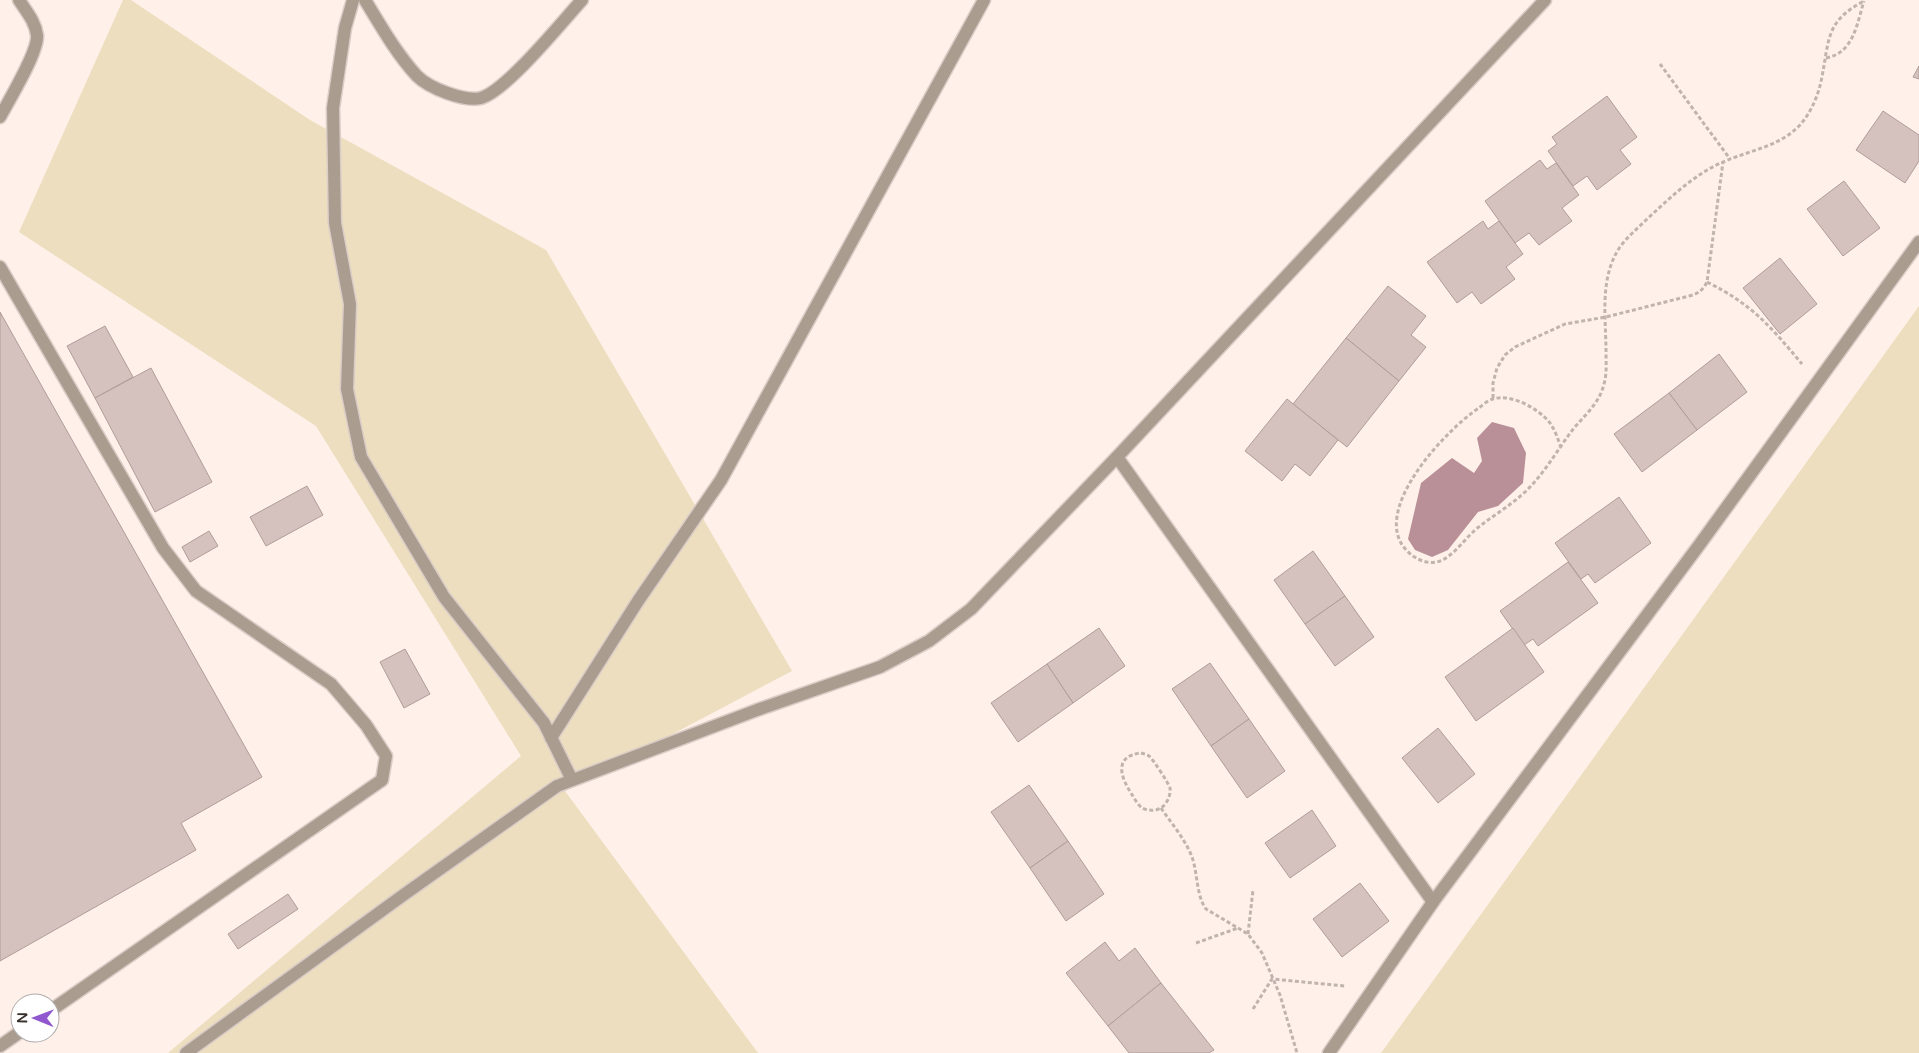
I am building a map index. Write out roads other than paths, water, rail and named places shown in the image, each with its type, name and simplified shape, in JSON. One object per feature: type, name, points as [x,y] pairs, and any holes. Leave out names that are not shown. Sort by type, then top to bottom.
[{"type":"street","points":[[0,117],[36,49],[37,36],[34,22],[19,0]]},
{"type":"street","points":[[354,0],[345,28],[333,108],[335,223],[350,304],[347,389],[361,457],[444,597],[544,724],[572,780]]},
{"type":"street","points":[[365,0],[401,56],[419,78],[440,91],[464,98],[480,98],[499,88],[582,0]]},
{"type":"street","points":[[551,738],[638,601],[721,480],[984,0]]},
{"type":"street","points":[[186,1053],[528,805],[557,786],[757,710],[880,667],[929,641],[972,608],[1117,457],[1545,0]]},
{"type":"street","points":[[1329,1053],[1433,902],[1694,552],[1919,242]]},
{"type":"street","points":[[0,267],[163,548],[180,572],[196,591],[331,684],[366,725],[386,756],[382,780],[60,1004]]},
{"type":"street","points":[[1117,457],[1433,902]]}]
